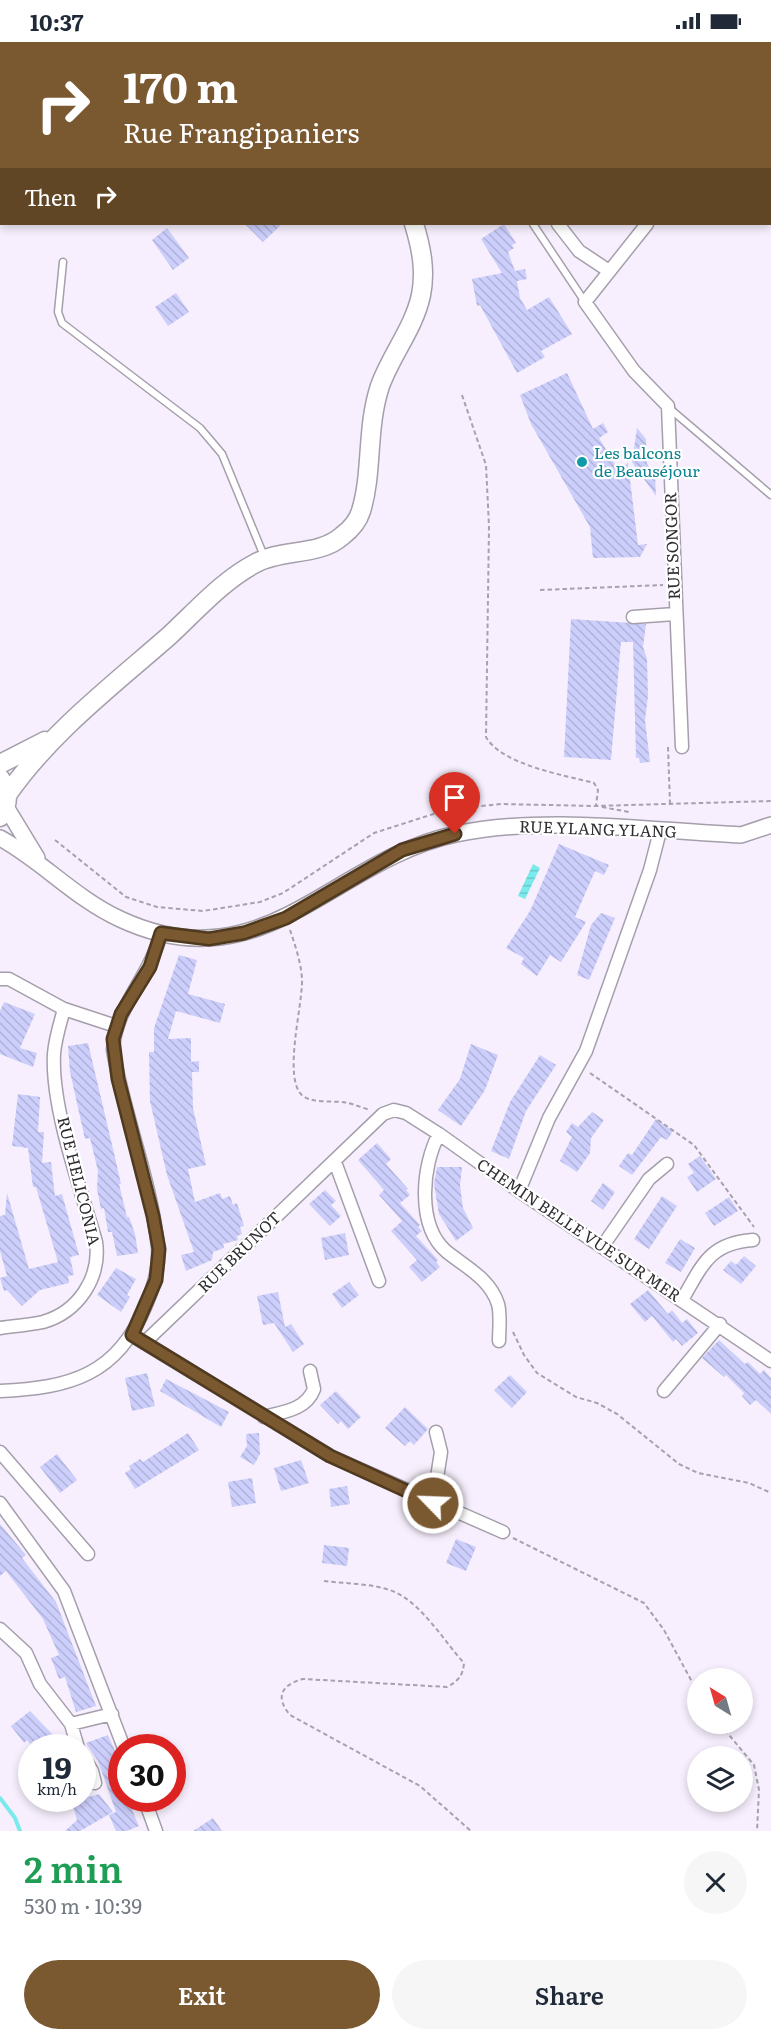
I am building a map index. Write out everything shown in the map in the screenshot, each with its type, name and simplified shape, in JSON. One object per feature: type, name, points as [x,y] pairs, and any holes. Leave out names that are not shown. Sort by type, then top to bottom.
[{"type":"main road","points":[[3,799],[22,773],[78,717],[223,587],[257,562],[327,545],[340,538],[360,513],[375,404],[381,384],[415,316],[421,296],[422,255],[414,225]]},
{"type":"main road","points":[[0,764],[40,745],[78,717]]},
{"type":"street","points":[[559,225],[579,251],[609,271]]},
{"type":"street","points":[[646,225],[585,302],[634,371],[668,406]]},
{"type":"street","name":"RUE SONGOR","points":[[668,406],[682,747]]},
{"type":"street","name":"RUE SONGOR","points":[[633,617],[675,614]]},
{"type":"street","points":[[3,799],[38,861]]},
{"type":"street","name":"RUE YLANG YLANG","points":[[0,838],[38,861],[82,895],[120,919],[161,933],[209,939],[244,933],[286,918],[402,850],[455,834],[506,826],[548,825],[741,834],[771,825]]},
{"type":"street","points":[[519,1191],[549,1118],[578,1065],[639,902],[660,831]]},
{"type":"street","points":[[0,1391],[44,1389],[72,1381],[101,1366],[132,1335],[156,1280],[159,1249],[153,1216],[118,1079],[113,1050],[116,1026],[150,967],[161,933]]},
{"type":"street","points":[[1,977],[64,1009],[116,1026]]},
{"type":"street","name":"RUE HELICONIA","points":[[0,1328],[42,1322],[59,1315],[81,1296],[95,1273],[98,1257],[96,1242],[66,1135],[54,1065],[57,1037],[64,1009]]},
{"type":"street","name":"CHEMIN BELLE VUE SUR MER","points":[[383,1114],[394,1110],[406,1113],[439,1134],[519,1191],[720,1324],[771,1361]]},
{"type":"street","name":"RUE BRUNOT","points":[[144,1343],[383,1114]]},
{"type":"street","points":[[439,1134],[425,1168],[424,1196],[431,1224],[445,1250],[473,1270],[493,1294],[499,1306],[500,1341]]},
{"type":"street","points":[[334,1162],[379,1281]]},
{"type":"street","points":[[602,1247],[649,1179],[667,1164]]},
{"type":"street","points":[[682,1300],[716,1250],[754,1234]]},
{"type":"street","points":[[664,1391],[720,1324]]},
{"type":"street","points":[[132,1335],[330,1456],[502,1532]]},
{"type":"street","points":[[264,1417],[297,1407],[307,1400],[314,1389],[310,1371]]},
{"type":"street","points":[[433,1503],[441,1452],[436,1432]]},
{"type":"street","points":[[0,1452],[88,1554]]},
{"type":"street","points":[[0,1503],[64,1591],[119,1734]]},
{"type":"street","points":[[0,1629],[4,1638],[26,1653],[40,1684],[71,1724],[74,1734]]},
{"type":"street","points":[[71,1724],[112,1714]]},
{"type":"street","points":[[149,1812],[156,1831]]},
{"type":"lane","points":[[534,225],[585,302]]},
{"type":"lane","points":[[63,262],[58,312],[62,323],[200,428],[222,454],[266,559]]},
{"type":"lane","points":[[668,406],[771,495]]},
{"type":"path","points":[[462,395],[486,465],[489,526],[486,737],[491,746],[525,764],[594,783],[598,790],[595,806]]},
{"type":"path","points":[[540,590],[674,585]]},
{"type":"path","points":[[286,918],[302,979],[300,1020],[292,1068],[299,1090],[311,1099],[348,1103],[383,1114]]},
{"type":"path","points":[[578,1065],[694,1145],[754,1234]]},
{"type":"path","points":[[512,1324],[524,1355],[537,1373],[576,1397],[597,1403],[617,1414],[679,1464],[698,1473],[749,1483],[771,1493]]},
{"type":"path","points":[[502,1532],[644,1604],[664,1630],[687,1673]]},
{"type":"path","points":[[324,1581],[383,1589],[396,1593],[414,1605],[464,1663],[463,1673],[456,1682],[447,1687],[303,1679],[291,1682],[284,1688],[280,1696],[282,1706],[290,1715],[420,1786],[471,1831]]},
{"type":"path","points":[[728,1734],[754,1766],[759,1790],[756,1831]]},
{"type":"water","points":[[533,864],[540,868],[525,899],[518,896]]},
{"type":"building","points":[[246,225],[281,225],[263,242]]},
{"type":"building","points":[[505,225],[516,243],[512,245],[514,248],[508,252],[515,271],[525,269],[527,279],[517,281],[520,298],[527,310],[549,297],[572,334],[541,351],[545,357],[517,373],[480,305],[477,306],[472,279],[502,273],[481,239]]},
{"type":"building","points":[[167,228],[189,258],[173,270],[152,240]]},
{"type":"building","points":[[176,293],[189,312],[168,326],[155,307]]},
{"type":"building","name":"Les balcons de Beauséjour","points":[[567,373],[593,429],[603,423],[608,432],[599,438],[618,469],[628,463],[638,545],[647,544],[640,557],[593,558],[590,527],[531,424],[520,395]]},
{"type":"building","points":[[637,428],[646,439],[647,464],[655,476],[656,496],[632,462]]},
{"type":"building","points":[[571,619],[646,624],[643,647],[647,659],[648,696],[645,720],[650,762],[640,763],[639,758],[636,758],[633,642],[621,642],[611,760],[564,757]]},
{"type":"building","points":[[559,844],[609,865],[604,875],[595,871],[575,917],[586,922],[561,962],[550,955],[537,976],[521,964],[524,958],[506,948],[530,911]]},
{"type":"building","points":[[601,913],[615,918],[589,980],[577,975],[591,925]]},
{"type":"building","points":[[179,955],[197,960],[188,994],[225,1004],[220,1023],[176,1011],[168,1039],[191,1038],[191,1062],[199,1061],[199,1072],[192,1072],[193,1108],[206,1165],[188,1169],[195,1202],[220,1193],[222,1199],[230,1196],[233,1205],[237,1203],[244,1226],[240,1227],[242,1234],[237,1236],[238,1240],[223,1244],[224,1248],[213,1252],[212,1260],[186,1271],[181,1255],[194,1252],[167,1175],[150,1101],[149,1052],[154,1052],[154,1028]]},
{"type":"building","points":[[4,1002],[35,1014],[20,1048],[37,1053],[33,1067],[0,1054],[0,1011]]},
{"type":"building","points":[[88,1043],[121,1184],[119,1184],[127,1217],[129,1217],[135,1234],[138,1253],[117,1256],[112,1232],[108,1232],[104,1208],[101,1209],[97,1189],[98,1171],[90,1138],[85,1139],[70,1072],[68,1046]]},
{"type":"building","points":[[471,1044],[498,1055],[485,1090],[461,1126],[438,1110],[460,1079]]},
{"type":"building","points":[[540,1055],[556,1065],[526,1111],[509,1159],[491,1151],[510,1102]]},
{"type":"building","points":[[18,1094],[40,1097],[38,1132],[44,1132],[42,1163],[51,1162],[55,1196],[62,1194],[79,1255],[70,1257],[74,1275],[68,1276],[69,1283],[40,1290],[22,1306],[7,1290],[4,1291],[0,1278],[7,1276],[0,1251],[0,1216],[5,1215],[7,1193],[29,1269],[58,1262],[36,1187],[33,1187],[28,1148],[12,1146]]},
{"type":"building","points":[[592,1112],[604,1120],[591,1138],[590,1153],[577,1172],[560,1161],[572,1137],[566,1132],[572,1123],[578,1127]]},
{"type":"building","points":[[656,1119],[673,1131],[667,1140],[661,1137],[632,1175],[619,1166],[628,1153],[632,1155]]},
{"type":"building","points":[[377,1143],[391,1159],[386,1164],[408,1189],[406,1190],[410,1195],[400,1203],[420,1225],[418,1227],[422,1231],[416,1236],[438,1260],[436,1262],[440,1267],[422,1282],[409,1267],[417,1260],[391,1231],[402,1221],[379,1195],[384,1190],[358,1160]]},
{"type":"building","points":[[700,1156],[716,1179],[697,1192],[687,1177],[694,1173],[688,1164]]},
{"type":"building","points":[[437,1167],[462,1167],[460,1185],[463,1208],[473,1228],[456,1241],[439,1214],[434,1184]]},
{"type":"building","points":[[603,1183],[615,1192],[603,1210],[591,1201]]},
{"type":"building","points":[[325,1190],[336,1201],[331,1205],[341,1216],[330,1226],[309,1204]]},
{"type":"building","points":[[662,1196],[677,1206],[649,1249],[634,1239]]},
{"type":"building","points":[[729,1197],[738,1211],[714,1226],[705,1213]]},
{"type":"building","points":[[345,1233],[349,1255],[325,1260],[321,1238]]},
{"type":"building","points":[[680,1239],[695,1248],[681,1272],[665,1263]]},
{"type":"building","points":[[744,1256],[756,1266],[741,1284],[723,1270],[731,1261],[736,1265]]},
{"type":"building","points":[[116,1268],[136,1279],[127,1295],[130,1297],[121,1312],[97,1295]]},
{"type":"building","points":[[349,1282],[359,1295],[342,1308],[332,1294]]},
{"type":"building","points":[[648,1290],[668,1314],[672,1310],[682,1323],[687,1319],[698,1333],[682,1346],[676,1339],[673,1342],[652,1316],[645,1322],[630,1304]]},
{"type":"building","points":[[278,1292],[285,1327],[291,1324],[304,1344],[293,1352],[274,1323],[263,1325],[257,1296]]},
{"type":"building","points":[[719,1340],[745,1364],[748,1362],[760,1374],[764,1370],[771,1378],[771,1414],[756,1400],[750,1405],[742,1396],[744,1393],[726,1375],[724,1377],[702,1358]]},
{"type":"building","points":[[147,1373],[155,1406],[132,1411],[125,1378]]},
{"type":"building","points":[[510,1375],[527,1392],[512,1408],[494,1390]]},
{"type":"building","points":[[166,1379],[229,1412],[221,1427],[160,1391]]},
{"type":"building","points":[[336,1391],[361,1417],[348,1429],[341,1421],[338,1424],[320,1405]]},
{"type":"building","points":[[405,1407],[428,1429],[414,1445],[410,1441],[405,1446],[385,1428]]},
{"type":"building","points":[[188,1433],[199,1450],[135,1489],[125,1473],[131,1469],[129,1466],[140,1459],[143,1462]]},
{"type":"building","points":[[259,1433],[260,1454],[254,1465],[240,1457],[247,1446],[246,1434]]},
{"type":"building","points":[[57,1454],[77,1480],[60,1493],[40,1467]]},
{"type":"building","points":[[301,1460],[309,1483],[281,1491],[274,1468]]},
{"type":"building","points":[[252,1478],[256,1503],[232,1507],[228,1482]]},
{"type":"building","points":[[347,1486],[350,1504],[331,1507],[329,1489]]},
{"type":"building","points":[[0,1524],[26,1555],[22,1558],[56,1602],[96,1706],[76,1712],[65,1677],[59,1679],[51,1658],[59,1655],[43,1619],[6,1571],[0,1576]]},
{"type":"building","points":[[456,1539],[476,1547],[466,1571],[446,1563]]},
{"type":"building","points":[[324,1545],[349,1548],[347,1566],[322,1563]]},
{"type":"building","points":[[30,1711],[52,1734],[18,1735],[11,1726]]},
{"type":"building","points":[[108,1735],[108,1789],[96,1758],[96,1739]]},
{"type":"building","points":[[99,1794],[108,1806],[108,1812],[113,1812],[80,1831],[65,1831],[77,1820],[75,1812],[96,1812],[96,1795]]},
{"type":"building","points":[[116,1812],[133,1812],[139,1826],[127,1831],[116,1831],[109,1815]]},
{"type":"building","points":[[213,1818],[222,1831],[193,1831]]},
{"type":"waterway","points":[[0,1798],[15,1818],[20,1831]]},
{"type":"place","name":"Les balcons de Beauséjour","points":[[582,462]]},
{"type":"route","points":[[433,1503],[330,1456],[132,1335],[156,1280],[159,1249],[153,1216],[118,1079],[113,1039],[121,1014],[150,967],[161,933],[209,939],[244,933],[286,918],[402,850],[455,834]]}]
